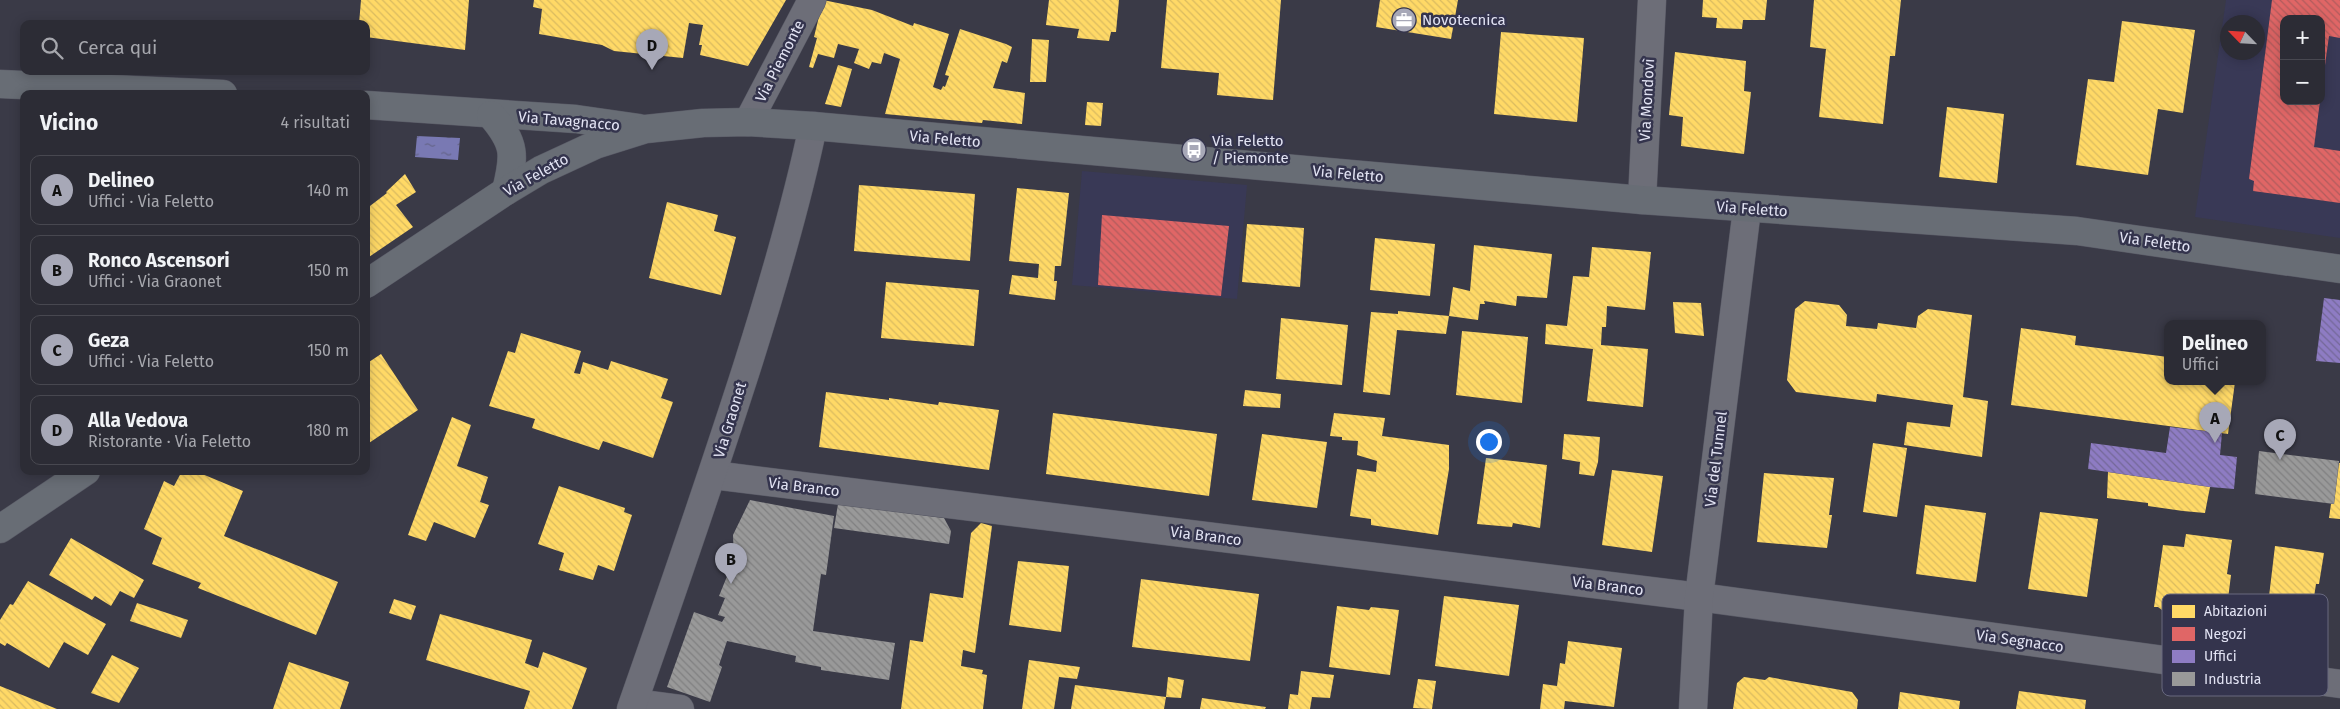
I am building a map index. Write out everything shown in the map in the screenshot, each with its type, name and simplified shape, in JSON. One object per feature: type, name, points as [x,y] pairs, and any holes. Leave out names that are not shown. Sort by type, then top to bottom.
[{"type":"street","name":"Via Piemonte","points":[[748,122],[812,0]]},
{"type":"street","name":"Via Mondovì","points":[[1642,200],[1652,0]]},
{"type":"street","points":[[0,84],[134,90]]},
{"type":"street","name":"Via Tavagnacco","points":[[370,105],[492,115],[576,119],[646,129]]},
{"type":"street","name":"Via Tavagnacco","points":[[492,115],[506,132],[512,150],[512,169],[506,191]]},
{"type":"street","name":"Via Feletto","points":[[370,281],[506,191],[567,157],[595,145],[646,129],[703,123],[748,122],[813,126],[1747,209],[2077,231],[2340,269]]},
{"type":"street","name":"Via Graonet","points":[[633,706],[712,475],[777,271],[802,180],[813,126]]},
{"type":"street","name":"Via del Tunnel","points":[[1692,709],[1699,597],[1747,209]]},
{"type":"street","points":[[0,529],[80,475]]},
{"type":"street","name":"Via Branco","points":[[712,475],[1699,597]]},
{"type":"street","name":"Via Segnacco","points":[[1699,597],[2162,660]]},
{"type":"street","points":[[633,706],[680,709]]},
{"type":"shaded area","points":[[2226,0],[2340,0],[2340,238],[2195,217],[2220,42],[2220,60],[2265,60],[2265,15],[2224,15]]},
{"type":"shaded area","points":[[1082,171],[1247,185],[1237,299],[1072,285]]},
{"type":"water","points":[[417,136],[460,138],[458,160],[415,157]]},
{"type":"building: Abitazioni","points":[[361,0],[469,0],[465,50],[370,38],[370,20],[359,20]]},
{"type":"building: Abitazioni","points":[[534,0],[786,0],[748,66],[700,55],[702,45],[699,45],[703,25],[689,23],[683,58],[614,51],[602,45],[539,34],[542,9],[533,7]]},
{"type":"building: Abitazioni","points":[[823,0],[872,10],[913,26],[914,23],[949,34],[933,87],[941,90],[943,86],[945,87],[949,76],[945,75],[960,29],[1012,47],[1007,63],[1002,61],[993,88],[1025,93],[1022,124],[983,120],[982,123],[885,114],[900,59],[884,53],[881,64],[872,62],[869,69],[854,63],[859,49],[838,44],[834,58],[818,54],[813,68],[809,67],[817,38],[814,37]]},
{"type":"building: Abitazioni","points":[[1049,0],[1119,0],[1116,32],[1111,32],[1109,41],[1077,38],[1079,29],[1046,25]]},
{"type":"building: Abitazioni","points":[[1167,0],[1281,0],[1273,100],[1217,95],[1219,73],[1161,68]]},
{"type":"building: Abitazioni","points":[[1380,0],[1458,0],[1451,39],[1376,27]]},
{"type":"building: Abitazioni","points":[[1703,0],[1767,0],[1765,20],[1743,20],[1742,29],[1716,28],[1717,18],[1702,17]]},
{"type":"building: Abitazioni","points":[[1814,0],[1901,0],[1895,56],[1890,56],[1883,124],[1819,117],[1826,49],[1810,47]]},
{"type":"building: Abitazioni","points":[[2122,21],[2195,30],[2183,113],[2158,109],[2148,175],[2076,165],[2088,79],[2114,82]]},
{"type":"building: Abitazioni","points":[[1501,32],[1584,38],[1577,122],[1494,114]]},
{"type":"building: Abitazioni","points":[[1032,39],[1049,40],[1046,82],[1030,82]]},
{"type":"building: Abitazioni","points":[[1675,52],[1746,61],[1744,91],[1751,92],[1744,154],[1681,146],[1683,117],[1669,115]]},
{"type":"building: Abitazioni","points":[[838,65],[852,69],[841,107],[825,104]]},
{"type":"building: Abitazioni","points":[[1087,102],[1103,103],[1101,126],[1085,125]]},
{"type":"building: Abitazioni","points":[[1947,107],[2004,114],[1997,183],[1939,177]]},
{"type":"building: Abitazioni","points":[[405,174],[416,192],[396,205],[413,227],[370,256],[370,206]]},
{"type":"building: Abitazioni","points":[[859,185],[975,194],[970,261],[854,251]]},
{"type":"building: Abitazioni","points":[[1017,188],[1069,193],[1061,266],[1055,266],[1054,281],[1057,281],[1055,300],[1009,294],[1012,275],[1038,278],[1039,264],[1009,261]]},
{"type":"building: Abitazioni","points":[[667,202],[718,215],[714,231],[736,237],[721,295],[649,278]]},
{"type":"building: Abitazioni","points":[[1247,224],[1304,228],[1300,287],[1242,282]]},
{"type":"building: Abitazioni","points":[[1375,238],[1435,244],[1430,296],[1370,290]]},
{"type":"building: Abitazioni","points":[[1474,245],[1552,254],[1547,298],[1517,296],[1516,306],[1484,301],[1485,304],[1480,304],[1478,320],[1449,316],[1453,287],[1470,291]]},
{"type":"building: Abitazioni","points":[[1592,247],[1651,252],[1645,310],[1607,306],[1606,327],[1602,327],[1601,345],[1648,349],[1643,407],[1587,401],[1593,349],[1545,344],[1546,324],[1567,326],[1573,276],[1589,277]]},
{"type":"building: Abitazioni","points":[[886,282],[979,290],[974,346],[881,338]]},
{"type":"building: Abitazioni","points":[[1805,301],[1839,305],[1847,315],[1846,326],[1877,329],[1878,323],[1916,328],[1918,316],[1928,309],[1972,315],[1963,397],[1988,401],[1982,457],[1904,445],[1907,422],[1950,427],[1953,405],[1877,394],[1876,402],[1796,392],[1787,380],[1795,309]]},
{"type":"building: Abitazioni","points":[[1673,302],[1701,303],[1704,336],[1675,333]]},
{"type":"building: Abitazioni","points":[[1398,311],[1449,316],[1446,334],[1397,330],[1390,395],[1363,392],[1371,312],[1398,314]]},
{"type":"building: Abitazioni","points":[[1281,318],[1348,325],[1342,385],[1276,379]]},
{"type":"building: Abitazioni","points":[[2021,328],[2076,336],[2075,345],[2164,356],[2164,385],[2235,385],[2228,434],[2011,405]]},
{"type":"building: Abitazioni","points":[[1462,331],[1528,337],[1522,403],[1456,395]]},
{"type":"building: Abitazioni","points":[[521,333],[581,351],[574,373],[580,374],[583,362],[608,370],[611,361],[668,379],[661,398],[673,402],[653,458],[603,441],[599,450],[532,428],[535,419],[489,406],[508,351],[515,353]]},
{"type":"building: Abitazioni","points":[[381,354],[418,410],[370,442],[370,361]]},
{"type":"building: Abitazioni","points":[[1245,390],[1281,394],[1280,408],[1243,406]]},
{"type":"building: Abitazioni","points":[[826,392],[938,405],[939,402],[999,410],[989,470],[819,447]]},
{"type":"building: Abitazioni","points":[[1053,413],[1217,434],[1209,496],[1046,474]]},
{"type":"building: Abitazioni","points":[[1334,413],[1385,418],[1382,436],[1449,445],[1449,469],[1438,535],[1371,525],[1371,519],[1350,516],[1357,469],[1376,472],[1377,461],[1357,455],[1358,441],[1342,440],[1342,437],[1330,436]]},
{"type":"building: Abitazioni","points":[[452,417],[471,425],[457,466],[488,477],[480,502],[489,505],[475,538],[434,522],[426,541],[408,535]]},
{"type":"building: Abitazioni","points":[[1262,434],[1327,442],[1317,508],[1252,500]]},
{"type":"building: Abitazioni","points":[[1564,434],[1600,437],[1598,462],[1594,476],[1579,474],[1580,462],[1562,459]]},
{"type":"building: Abitazioni","points":[[1873,443],[1907,448],[1897,517],[1863,512]]},
{"type":"building: Abitazioni","points":[[1486,458],[1547,465],[1540,528],[1513,523],[1512,527],[1477,524]]},
{"type":"building: Abitazioni","points":[[2339,463],[2340,519],[2329,518],[2331,504],[2334,504]]},
{"type":"building: Abitazioni","points":[[1612,470],[1663,476],[1652,552],[1602,545]]},
{"type":"building: Abitazioni","points":[[2108,472],[2210,487],[2205,513],[2148,506],[2148,503],[2107,498]]},
{"type":"building: Abitazioni","points":[[1764,473],[1834,478],[1829,515],[1832,515],[1827,548],[1757,542]]},
{"type":"building: Abitazioni","points":[[180,475],[205,475],[243,491],[224,536],[338,582],[316,635],[198,588],[201,583],[152,564],[162,538],[144,529],[164,481],[174,486]]},
{"type":"building: Abitazioni","points":[[559,486],[625,508],[624,512],[632,515],[614,571],[598,565],[593,580],[559,570],[564,553],[538,544]]},
{"type":"building: Abitazioni","points":[[1925,505],[1986,513],[1976,582],[1916,574]]},
{"type":"building: Abitazioni","points":[[2040,512],[2098,519],[2087,597],[2028,589]]},
{"type":"building: Abitazioni","points":[[981,523],[992,526],[975,653],[963,650],[961,666],[983,670],[982,674],[987,675],[983,709],[901,709],[910,640],[923,642],[930,593],[963,598],[971,533]]},
{"type":"building: Abitazioni","points":[[2186,534],[2232,540],[2227,574],[2231,575],[2229,594],[2162,594],[2162,610],[2154,607],[2163,545],[2184,547]]},
{"type":"building: Abitazioni","points":[[71,538],[144,580],[134,598],[120,591],[111,606],[95,596],[92,600],[49,575]]},
{"type":"building: Abitazioni","points":[[2275,546],[2324,553],[2319,584],[2316,584],[2314,594],[2269,594]]},
{"type":"building: Abitazioni","points":[[1018,561],[1069,566],[1061,632],[1009,625]]},
{"type":"building: Abitazioni","points":[[1141,579],[1259,594],[1250,661],[1132,647]]},
{"type":"building: Abitazioni","points":[[28,581],[106,624],[88,655],[64,642],[49,668],[7,643],[5,646],[0,643],[0,620],[10,604],[13,605]]},
{"type":"building: Abitazioni","points":[[1444,596],[1519,605],[1509,676],[1435,666]]},
{"type":"building: Abitazioni","points":[[394,599],[416,606],[411,620],[389,613]]},
{"type":"building: Abitazioni","points":[[137,603],[188,620],[181,638],[130,621]]},
{"type":"building: Abitazioni","points":[[1337,606],[1369,610],[1371,607],[1399,610],[1390,675],[1329,667]]},
{"type":"building: Abitazioni","points":[[440,614],[532,640],[525,663],[538,668],[543,652],[587,668],[572,709],[524,709],[530,691],[426,660]]},
{"type":"building: Abitazioni","points":[[1568,641],[1622,648],[1614,707],[1565,701],[1564,709],[1540,709],[1543,684],[1557,686],[1560,663],[1565,664]]},
{"type":"building: Abitazioni","points":[[112,655],[139,668],[119,703],[91,693]]},
{"type":"building: Abitazioni","points":[[1029,660],[1080,667],[1077,679],[1059,677],[1054,709],[1022,709]]},
{"type":"building: Abitazioni","points":[[289,662],[349,682],[340,709],[273,709]]},
{"type":"building: Abitazioni","points":[[1301,671],[1334,675],[1330,698],[1312,697],[1310,709],[1288,709],[1290,694],[1298,695]]},
{"type":"building: Abitazioni","points":[[1168,677],[1184,680],[1181,698],[1166,697]]},
{"type":"building: Abitazioni","points":[[1744,677],[1765,680],[1769,677],[1852,692],[1858,700],[1857,709],[1733,709],[1737,683]]},
{"type":"building: Abitazioni","points":[[1418,679],[1436,681],[1432,709],[1413,708]]},
{"type":"building: Abitazioni","points":[[1075,685],[1166,697],[1164,709],[1071,709]]},
{"type":"building: Abitazioni","points":[[0,686],[57,709],[0,709]]},
{"type":"building: Abitazioni","points":[[2019,691],[2086,700],[2085,709],[2016,709]]},
{"type":"building: Abitazioni","points":[[1900,692],[1960,701],[1959,709],[1898,709]]},
{"type":"building: Abitazioni","points":[[1202,698],[1266,707],[1265,709],[1200,709]]},
{"type":"building: Negozi","points":[[2272,0],[2340,0],[2340,38],[2329,36],[2325,65],[2325,15],[2280,15],[2280,105],[2319,105],[2314,147],[2340,151],[2340,203],[2253,191],[2254,181],[2249,179]]},
{"type":"building: Negozi","points":[[1102,215],[1229,226],[1221,296],[1098,285]]},
{"type":"building: Uffici","points":[[2324,298],[2340,300],[2340,363],[2316,361]]},
{"type":"building: Uffici","points":[[2170,427],[2222,433],[2220,455],[2237,457],[2234,489],[2088,469],[2091,443],[2166,453]]},
{"type":"building: Industria","points":[[2259,451],[2339,461],[2334,504],[2255,494]]},
{"type":"building: Industria","points":[[750,500],[834,516],[826,575],[821,574],[813,631],[895,643],[889,680],[821,670],[821,667],[795,662],[796,656],[727,641],[719,665],[722,667],[710,702],[667,687],[694,612],[722,622],[725,617],[718,615],[725,598],[719,596],[730,569],[735,571],[738,561],[734,561],[733,535]]},
{"type":"building: Industria","points":[[838,504],[944,518],[951,531],[949,544],[834,528]]},
{"type":"place","name":"Novotecnica","points":[[1404,20]]},
{"type":"place","name":"Alla Vedova","points":[[652,70]]},
{"type":"place","name":"Via Feletto / Piemonte","points":[[1194,150]]},
{"type":"place","name":"Delineo","points":[[2215,443]]},
{"type":"place","name":"Geza","points":[[2280,460]]},
{"type":"place","name":"Ronco Ascensori","points":[[731,584]]}]
